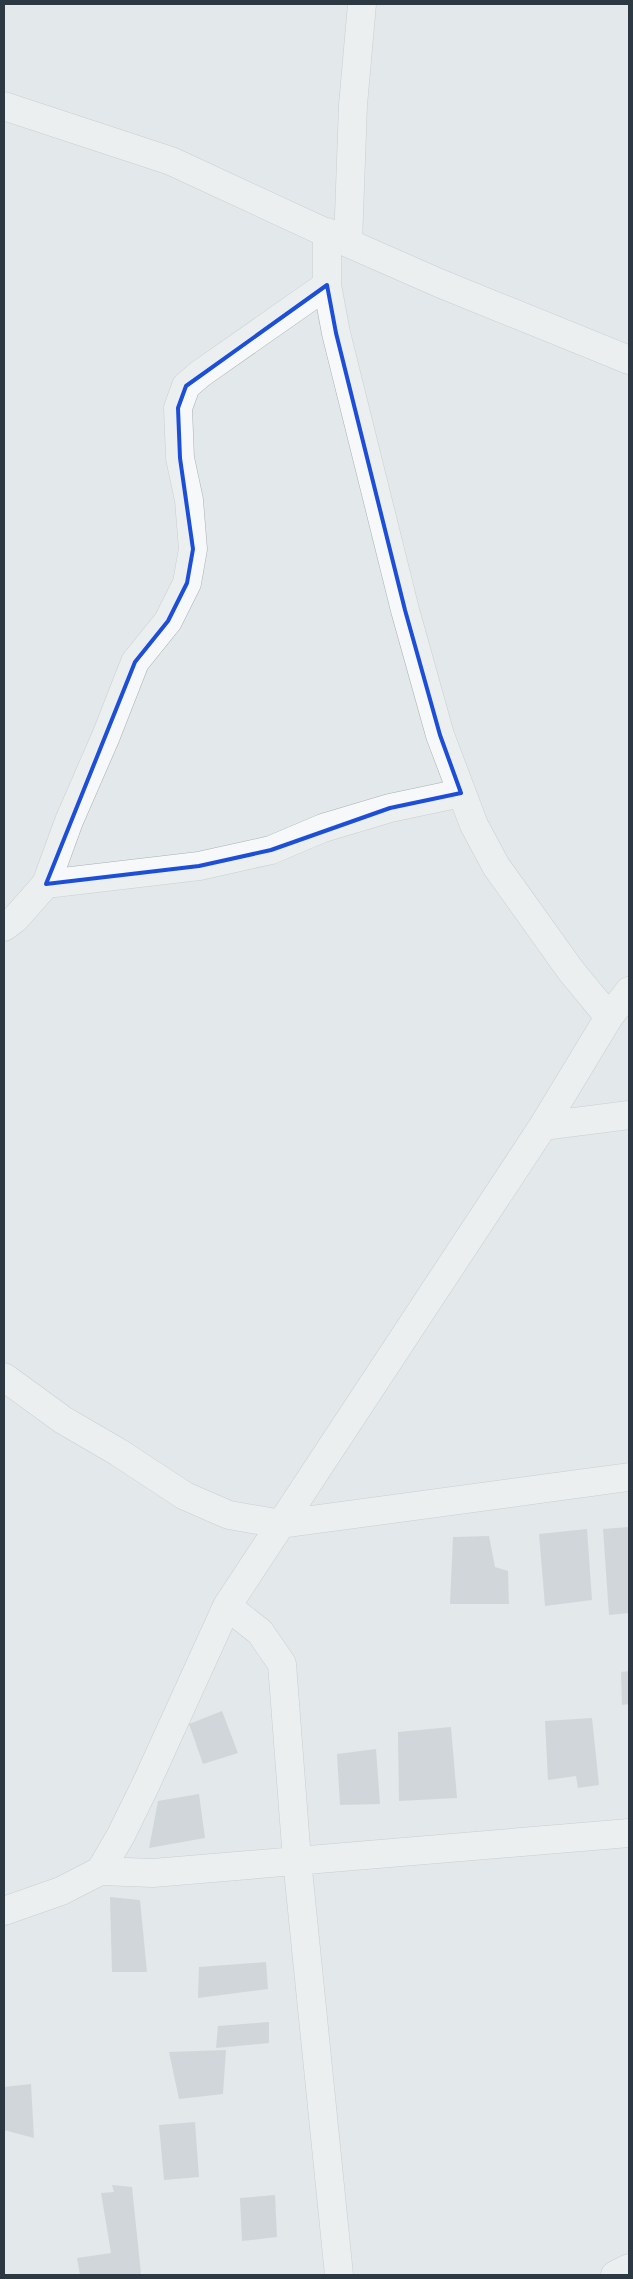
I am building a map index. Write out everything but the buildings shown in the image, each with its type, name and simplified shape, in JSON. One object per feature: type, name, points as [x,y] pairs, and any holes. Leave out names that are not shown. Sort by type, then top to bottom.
[{"type":"street","points":[[362,4],[338,238],[327,285],[336,334],[405,610],[440,735],[461,793],[474,825],[496,866],[571,971],[609,1017]]},
{"type":"street","points":[[4,106],[171,161],[439,283],[629,360]]},
{"type":"street","points":[[4,927],[15,919],[46,884],[69,821],[136,662],[168,621],[188,583],[193,549],[188,500],[180,458],[178,408],[186,386],[200,374],[327,285]]},
{"type":"street","points":[[46,884],[199,866],[271,850],[323,828],[390,808],[461,793]]},
{"type":"street","points":[[100,1871],[121,1835],[146,1784],[227,1606],[543,1126],[609,1017],[629,991]]},
{"type":"street","points":[[543,1126],[629,1116]]},
{"type":"street","points":[[4,1377],[63,1420],[118,1452],[185,1496],[229,1514],[281,1524],[629,1477]]},
{"type":"street","points":[[227,1606],[260,1632],[282,1664],[297,1860],[339,2275]]},
{"type":"street","points":[[4,1911],[61,1891],[100,1871],[153,1873],[629,1833]]},
{"type":"street","points":[[615,2275],[629,2268]]},
{"type":"highlighted area","points":[[327,285],[336,333],[405,610],[440,735],[461,793],[390,808],[271,850],[199,866],[46,884],[135,662],[168,621],[187,583],[193,549],[180,458],[178,408],[186,386]]}]
